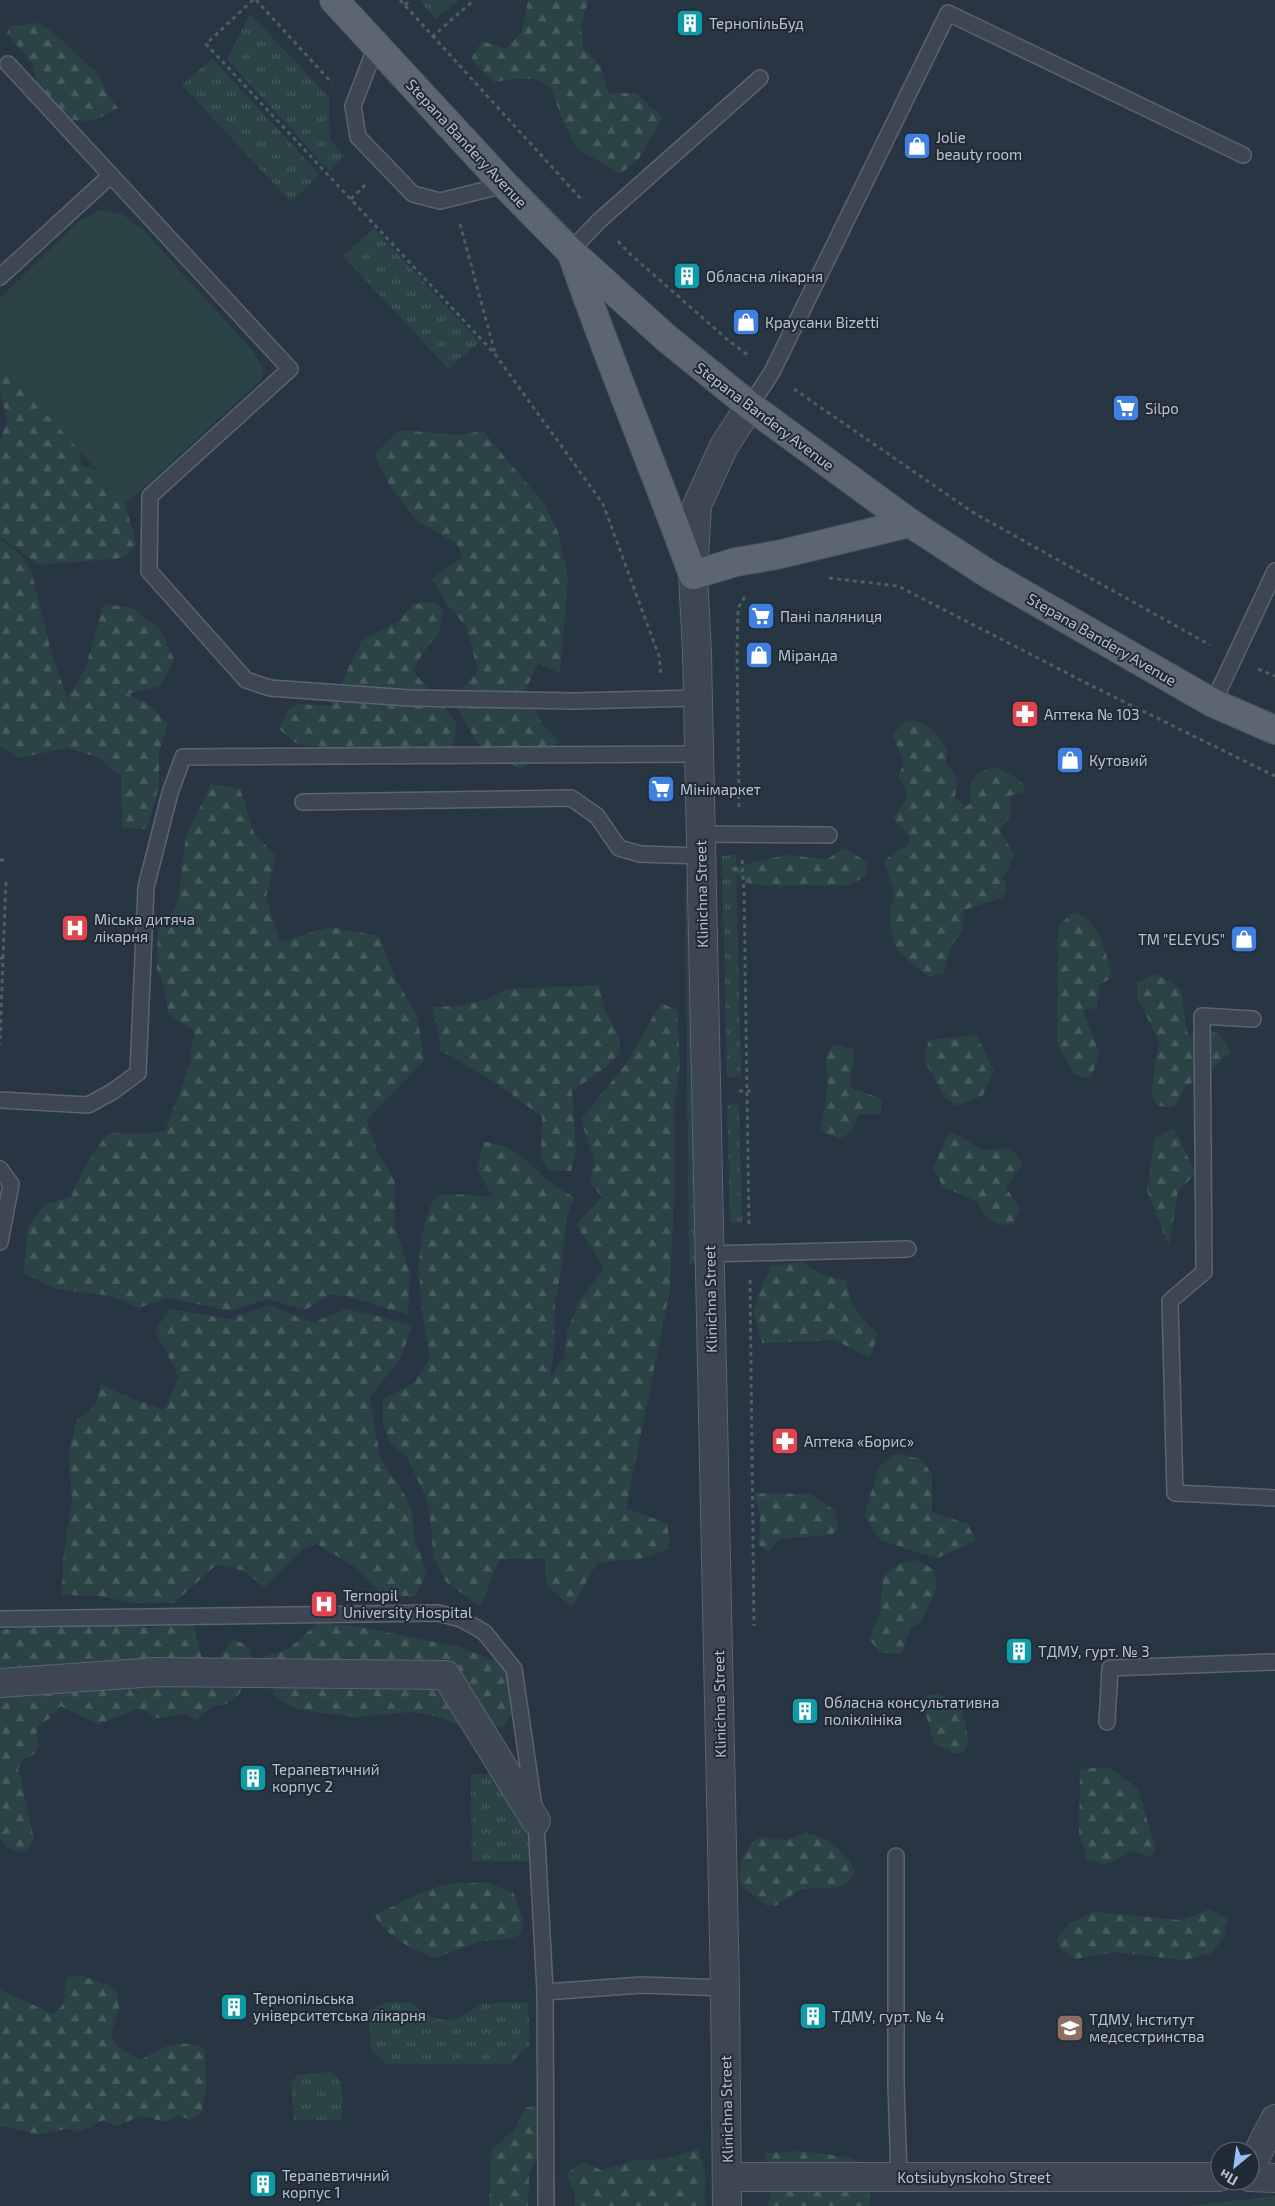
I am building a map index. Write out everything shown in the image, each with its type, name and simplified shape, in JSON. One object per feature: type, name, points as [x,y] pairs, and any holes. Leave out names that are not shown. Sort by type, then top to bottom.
[{"type":"main road","name":"Stepana Bandery Avenue","points":[[334,0],[505,185],[570,251],[664,337],[750,406],[910,523],[990,575],[1213,703],[1275,730]]},
{"type":"main road","points":[[570,251],[600,337],[623,390],[693,575],[736,562],[777,555],[910,523]]},
{"type":"street","name":"Klinichna Street","points":[[726,2206],[725,1988],[693,575],[697,505],[724,446],[750,406]]},
{"type":"street","points":[[0,1683],[156,1672],[446,1675],[536,1821]]},
{"type":"street","points":[[1260,2148],[1275,2119]]},
{"type":"street","name":"Kotsiubynskoho Street","points":[[727,2177],[1210,2177]]},
{"type":"street","points":[[1260,2177],[1275,2178]]},
{"type":"lane","points":[[750,406],[772,372],[948,13],[1243,155]]},
{"type":"lane","points":[[376,46],[353,106],[358,137],[414,194],[440,200],[505,185]]},
{"type":"lane","points":[[8,64],[290,369],[150,496],[149,571],[246,680],[270,688],[410,698],[574,701],[697,698]]},
{"type":"lane","points":[[570,251],[600,220],[760,78]]},
{"type":"lane","points":[[0,277],[110,176]]},
{"type":"lane","points":[[1213,703],[1275,571]]},
{"type":"lane","points":[[0,1100],[88,1105],[112,1092],[138,1073],[146,887],[170,793],[183,757],[698,754]]},
{"type":"lane","points":[[303,802],[571,798],[597,816],[619,848],[640,854],[700,845],[740,833],[829,835]]},
{"type":"lane","points":[[1253,1019],[1202,1016],[1204,1272],[1170,1301],[1175,1493],[1275,1498]]},
{"type":"lane","points":[[0,1169],[11,1184],[0,1242]]},
{"type":"lane","points":[[709,1254],[908,1249]]},
{"type":"lane","points":[[0,1619],[438,1613],[462,1619],[484,1632],[514,1669],[536,1821],[545,1992],[546,2206]]},
{"type":"lane","points":[[1107,1722],[1110,1668],[1275,1662]]},
{"type":"lane","points":[[896,1856],[898,2177]]},
{"type":"lane","points":[[545,1992],[642,1985],[725,1988]]},
{"type":"path","points":[[338,90],[254,0],[206,44],[495,354],[603,504],[659,656]]},
{"type":"path","points":[[400,0],[629,253],[729,341],[819,408],[974,513],[1233,658],[1275,676]]},
{"type":"path","points":[[405,5],[410,0]]},
{"type":"path","points":[[432,37],[474,0]]},
{"type":"path","points":[[459,218],[495,354]]},
{"type":"path","points":[[820,578],[898,586],[1275,776]]},
{"type":"path","points":[[747,593],[738,608],[737,653],[740,833],[744,890],[754,1628]]},
{"type":"path","points":[[0,860],[6,860]]},
{"type":"path","points":[[0,1044],[6,882]]},
{"type":"green space","points":[[458,0],[436,19],[420,1]]},
{"type":"green space","points":[[528,0],[589,0],[581,24],[583,48],[600,65],[609,93],[636,93],[663,118],[638,160],[620,174],[577,148],[563,122],[551,88],[535,79],[493,82],[471,59],[482,41],[506,49],[522,31]]},
{"type":"green space","points":[[250,14],[329,97],[330,139],[344,156],[329,171],[227,59]]},
{"type":"green space","points":[[38,23],[54,33],[100,76],[106,93],[118,108],[96,120],[86,121],[67,119],[51,109],[37,83],[32,63],[7,34],[9,26]]},
{"type":"green space","points":[[212,58],[320,175],[291,202],[182,85]]},
{"type":"green space","points":[[100,210],[122,214],[142,229],[253,351],[264,369],[262,379],[127,503],[0,363],[0,298],[79,221]]},
{"type":"green space","points":[[374,228],[479,342],[448,369],[343,256]]},
{"type":"green space","points":[[0,334],[80,426],[81,465],[118,478],[136,544],[123,558],[39,565],[0,536],[0,440],[7,422],[0,389]]},
{"type":"green space","points":[[399,430],[458,435],[483,431],[546,506],[558,532],[568,578],[560,673],[538,663],[526,689],[542,724],[560,742],[521,769],[481,749],[452,699],[478,671],[466,626],[449,607],[432,579],[462,557],[457,544],[416,520],[390,486],[374,455]]},
{"type":"green space","points":[[0,540],[20,554],[31,570],[50,647],[67,699],[85,669],[104,604],[133,608],[162,631],[174,660],[161,686],[128,694],[148,704],[168,723],[159,752],[159,786],[147,829],[122,828],[121,777],[100,758],[67,748],[19,758],[0,746]]},
{"type":"green space","points":[[435,602],[443,610],[440,631],[425,650],[413,671],[457,723],[452,755],[363,754],[296,743],[280,730],[287,710],[297,704],[330,706],[362,640],[400,620],[413,604]]},
{"type":"green space","points":[[908,721],[920,722],[931,729],[947,749],[946,763],[957,779],[955,798],[965,807],[971,803],[971,788],[976,775],[995,767],[1016,778],[1025,787],[1023,793],[1009,796],[1011,811],[1000,830],[1014,855],[1003,878],[1007,891],[1002,898],[964,910],[963,931],[950,947],[944,973],[931,977],[924,974],[897,950],[891,931],[890,915],[894,891],[884,862],[889,856],[910,842],[909,835],[893,819],[904,802],[906,794],[903,784],[898,777],[904,763],[893,736],[901,724]]},
{"type":"green space","points":[[211,784],[240,789],[254,833],[276,856],[266,897],[280,942],[330,927],[379,936],[396,980],[417,1014],[424,1061],[367,1120],[377,1151],[395,1181],[395,1226],[410,1274],[408,1315],[347,1296],[328,1295],[306,1310],[267,1299],[230,1311],[168,1298],[138,1308],[111,1296],[56,1289],[24,1273],[27,1229],[45,1204],[71,1197],[87,1164],[108,1133],[143,1134],[165,1131],[190,1064],[194,1030],[168,1014],[165,989],[157,968],[158,929],[177,906],[186,836]]},
{"type":"green space","points":[[845,848],[867,862],[866,876],[849,885],[768,886],[746,883],[730,868],[786,855],[827,859]]},
{"type":"green space","points":[[736,855],[741,1077],[727,1077],[722,856]]},
{"type":"green space","points":[[692,884],[695,1264],[689,1264],[685,885]]},
{"type":"green space","points":[[1074,912],[1091,923],[1101,939],[1112,978],[1100,984],[1097,1008],[1083,1010],[1099,1052],[1091,1079],[1074,1074],[1057,1044],[1058,926]]},
{"type":"green space","points":[[1154,974],[1173,982],[1182,992],[1187,1032],[1192,1037],[1205,1030],[1219,1034],[1231,1052],[1206,1076],[1185,1086],[1176,1105],[1170,1108],[1156,1105],[1151,1092],[1159,1041],[1137,997],[1137,983]]},
{"type":"green space","points":[[599,985],[605,1010],[620,1039],[620,1053],[605,1068],[572,1091],[576,1152],[571,1171],[548,1170],[541,1159],[542,1117],[495,1082],[440,1050],[439,1034],[432,1007],[459,1006],[486,1000],[506,989]]},
{"type":"green space","points":[[661,1003],[677,1010],[680,1062],[674,1112],[675,1176],[670,1289],[626,1508],[668,1524],[669,1549],[644,1558],[597,1563],[572,1607],[546,1585],[545,1559],[500,1559],[480,1606],[446,1582],[433,1556],[427,1499],[405,1454],[390,1444],[383,1423],[383,1399],[414,1383],[429,1360],[422,1311],[419,1266],[425,1221],[437,1195],[452,1194],[493,1197],[477,1169],[484,1141],[509,1148],[531,1164],[549,1182],[575,1198],[567,1215],[560,1278],[555,1300],[554,1348],[550,1379],[564,1357],[567,1332],[578,1303],[603,1269],[576,1224],[602,1197],[590,1182],[594,1161],[581,1119],[626,1064]]},
{"type":"green space","points":[[976,1035],[994,1071],[983,1095],[957,1106],[945,1098],[924,1059],[929,1040]]},
{"type":"green space","points":[[834,1044],[854,1049],[850,1087],[882,1099],[881,1114],[859,1114],[851,1132],[839,1139],[820,1131],[828,1089],[826,1057]]},
{"type":"green space","points":[[739,1104],[742,1223],[730,1223],[727,1105]]},
{"type":"green space","points":[[1174,1128],[1196,1174],[1178,1190],[1169,1247],[1147,1190],[1155,1138]]},
{"type":"green space","points":[[955,1133],[979,1148],[995,1150],[1004,1148],[1013,1151],[1017,1156],[1022,1165],[1006,1187],[1020,1210],[1013,1224],[1000,1225],[988,1219],[976,1201],[943,1187],[933,1168],[948,1135]]},
{"type":"green space","points":[[802,1262],[820,1274],[847,1281],[853,1304],[866,1322],[878,1334],[870,1358],[835,1340],[762,1343],[753,1311],[770,1266]]},
{"type":"green space","points":[[269,1305],[313,1323],[345,1309],[412,1326],[401,1358],[370,1397],[380,1458],[402,1490],[412,1511],[415,1540],[427,1574],[414,1597],[381,1593],[355,1567],[317,1544],[303,1549],[264,1588],[245,1571],[217,1564],[174,1603],[134,1603],[99,1596],[62,1595],[63,1559],[72,1500],[68,1454],[77,1420],[95,1406],[101,1384],[121,1394],[164,1410],[179,1377],[155,1331],[170,1309],[228,1319]]},
{"type":"green space","points":[[895,1454],[921,1459],[932,1474],[932,1512],[968,1524],[976,1541],[937,1558],[881,1541],[864,1516],[879,1467]]},
{"type":"green space","points":[[754,1493],[811,1494],[835,1511],[838,1530],[831,1535],[780,1539],[768,1552],[759,1545],[760,1514]]},
{"type":"green space","points":[[916,1560],[934,1569],[937,1588],[920,1624],[911,1628],[901,1654],[880,1653],[869,1639],[880,1613],[883,1577],[898,1564]]},
{"type":"green space","points":[[90,1622],[150,1628],[182,1622],[193,1625],[202,1657],[212,1664],[220,1658],[232,1640],[240,1642],[246,1645],[251,1654],[248,1671],[241,1691],[235,1699],[225,1704],[213,1706],[197,1720],[186,1714],[156,1718],[139,1708],[98,1725],[60,1706],[49,1719],[39,1724],[36,1735],[39,1746],[33,1755],[23,1759],[18,1769],[34,1838],[28,1849],[18,1853],[8,1848],[0,1838],[0,1631]]},
{"type":"green space","points":[[318,1623],[356,1626],[460,1647],[495,1661],[512,1679],[517,1703],[504,1726],[479,1732],[440,1717],[412,1712],[356,1717],[299,1710],[274,1697],[263,1657],[288,1649]]},
{"type":"green space","points":[[937,1693],[961,1707],[969,1743],[963,1753],[954,1753],[935,1744],[921,1699]]},
{"type":"green space","points":[[1108,1767],[1138,1789],[1156,1850],[1150,1857],[1133,1851],[1105,1865],[1086,1859],[1086,1851],[1079,1837],[1080,1769]]},
{"type":"green space","points":[[471,1774],[498,1775],[529,1820],[529,1861],[472,1861]]},
{"type":"green space","points":[[806,1833],[822,1837],[840,1850],[855,1869],[852,1878],[841,1887],[801,1889],[777,1905],[767,1906],[743,1887],[739,1878],[741,1860],[752,1842],[761,1837],[787,1840]]},
{"type":"green space","points":[[458,1883],[488,1883],[513,1892],[524,1921],[521,1934],[510,1939],[482,1941],[434,1958],[407,1946],[394,1937],[374,1915],[439,1886]]},
{"type":"green space","points":[[1211,1909],[1227,1919],[1224,1937],[1212,1953],[1184,1960],[1115,1952],[1075,1959],[1059,1948],[1057,1938],[1069,1923],[1095,1912],[1180,1920]]},
{"type":"green space","points":[[83,1976],[108,1985],[118,1994],[119,2008],[111,2036],[119,2048],[141,2060],[172,2045],[196,2045],[205,2049],[206,2085],[202,2113],[190,2120],[178,2115],[166,2122],[141,2116],[116,2126],[104,2120],[79,2132],[65,2129],[40,2135],[4,2126],[0,2127],[0,1987],[1,1990],[53,2014],[63,2005],[67,1977]]},
{"type":"green space","points":[[387,2002],[411,2002],[428,2015],[445,2020],[462,2016],[479,2004],[528,2002],[530,2044],[511,2064],[387,2064],[372,2052],[368,2011]]},
{"type":"green space","points":[[330,2072],[339,2081],[341,2087],[343,2100],[342,2120],[294,2120],[291,2084],[297,2075]]},
{"type":"green space","points":[[539,2105],[542,2136],[537,2157],[529,2174],[528,2206],[489,2206],[492,2149],[513,2131],[525,2108]]},
{"type":"green space","points":[[699,2149],[706,2178],[704,2195],[706,2206],[575,2206],[575,2195],[567,2173],[584,2162],[601,2170],[637,2160],[666,2159]]},
{"type":"green space","points":[[800,2151],[847,2157],[864,2164],[870,2196],[869,2206],[767,2206],[771,2194],[765,2153]]},
{"type":"green space","points":[[1275,2196],[1275,2206],[1188,2206],[1194,2205]]},
{"type":"place","name":"ТернопільБуд","points":[[690,23]]},
{"type":"place","name":"Jolie beauty room","points":[[917,146]]},
{"type":"place","name":"Обласна лікарня","points":[[687,276]]},
{"type":"place","name":"Краусани Bizetti","points":[[746,322]]},
{"type":"place","name":"Silpo","points":[[1126,408]]},
{"type":"place","name":"Пані паляниця","points":[[761,616]]},
{"type":"place","name":"Міранда","points":[[759,655]]},
{"type":"place","name":"Аптека № 103","points":[[1025,714]]},
{"type":"place","name":"Кутовий","points":[[1070,760]]},
{"type":"place","name":"Мінімаркет","points":[[661,789]]},
{"type":"place","name":"Міська дитяча лікарня","points":[[75,928]]},
{"type":"place","name":"ТМ \"ELEYUS\"","points":[[1244,939]]},
{"type":"place","name":"Аптека «Борис»","points":[[785,1441]]},
{"type":"place","name":"Ternopil University Hospital","points":[[324,1604]]},
{"type":"place","name":"ТДМУ, гурт. № 3","points":[[1019,1651]]},
{"type":"place","name":"Обласна консультативна поліклініка","points":[[805,1711]]},
{"type":"place","name":"Терапевтичний корпус 2","points":[[253,1778]]},
{"type":"place","name":"Тернопільська університетська лікарня","points":[[234,2007]]},
{"type":"place","name":"ТДМУ, гурт. № 4","points":[[813,2016]]},
{"type":"place","name":"ТДМУ, Iнститут медсестринства","points":[[1070,2028]]},
{"type":"place","name":"Терапевтичний корпус 1","points":[[263,2184]]}]
